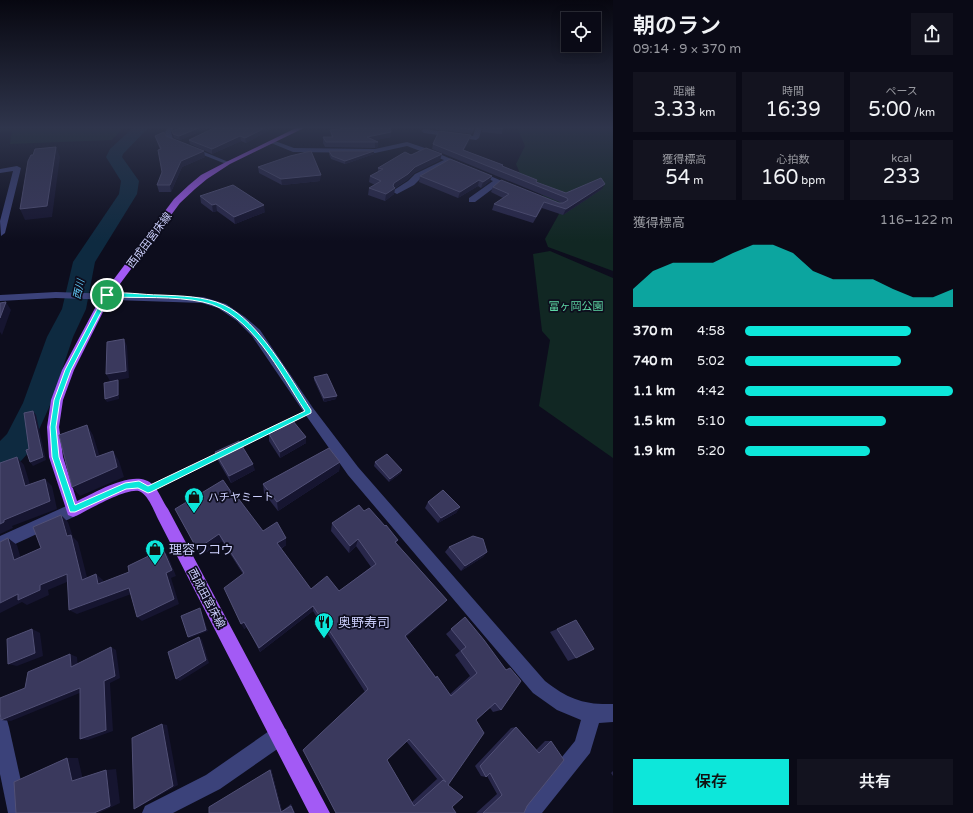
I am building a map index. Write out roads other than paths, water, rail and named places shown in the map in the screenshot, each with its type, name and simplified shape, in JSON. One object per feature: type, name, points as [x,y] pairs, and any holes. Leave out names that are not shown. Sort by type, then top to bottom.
[{"type":"main road","name":"西成田宮床線","points":[[225,165],[204,177],[178,201],[107,295],[68,370],[57,400],[53,427],[56,457],[73,510],[125,486],[139,484],[148,489],[163,514],[320,813]]},
{"type":"street","points":[[397,192],[411,183],[418,176],[439,165]]},
{"type":"street","points":[[461,165],[519,189]]},
{"type":"street","points":[[0,170],[17,168],[1,233]]},
{"type":"street","points":[[472,200],[498,181]]},
{"type":"street","points":[[0,298],[56,295],[107,295],[184,298],[203,300],[222,306],[241,319],[256,333],[309,412],[353,471],[539,687],[565,705],[592,714],[613,713]]},
{"type":"street","points":[[0,544],[73,510]]},
{"type":"street","points":[[529,813],[582,746],[592,714]]},
{"type":"street","points":[[0,727],[18,813]]},
{"type":"street","points":[[152,813],[213,782],[279,736]]},
{"type":"waterway","name":"西川","points":[[0,462],[18,443],[37,403],[60,337],[74,309],[84,262],[128,194],[130,181],[119,165]]},
{"type":"place","name":"ハチヤミート","points":[[194,514]]},
{"type":"place","name":"理容ワコウ","points":[[155,566]]},
{"type":"place","name":"奥野寿司","points":[[324,639]]},
{"type":"park label","name":"富ヶ岡公園","points":[[576,306]]}]
